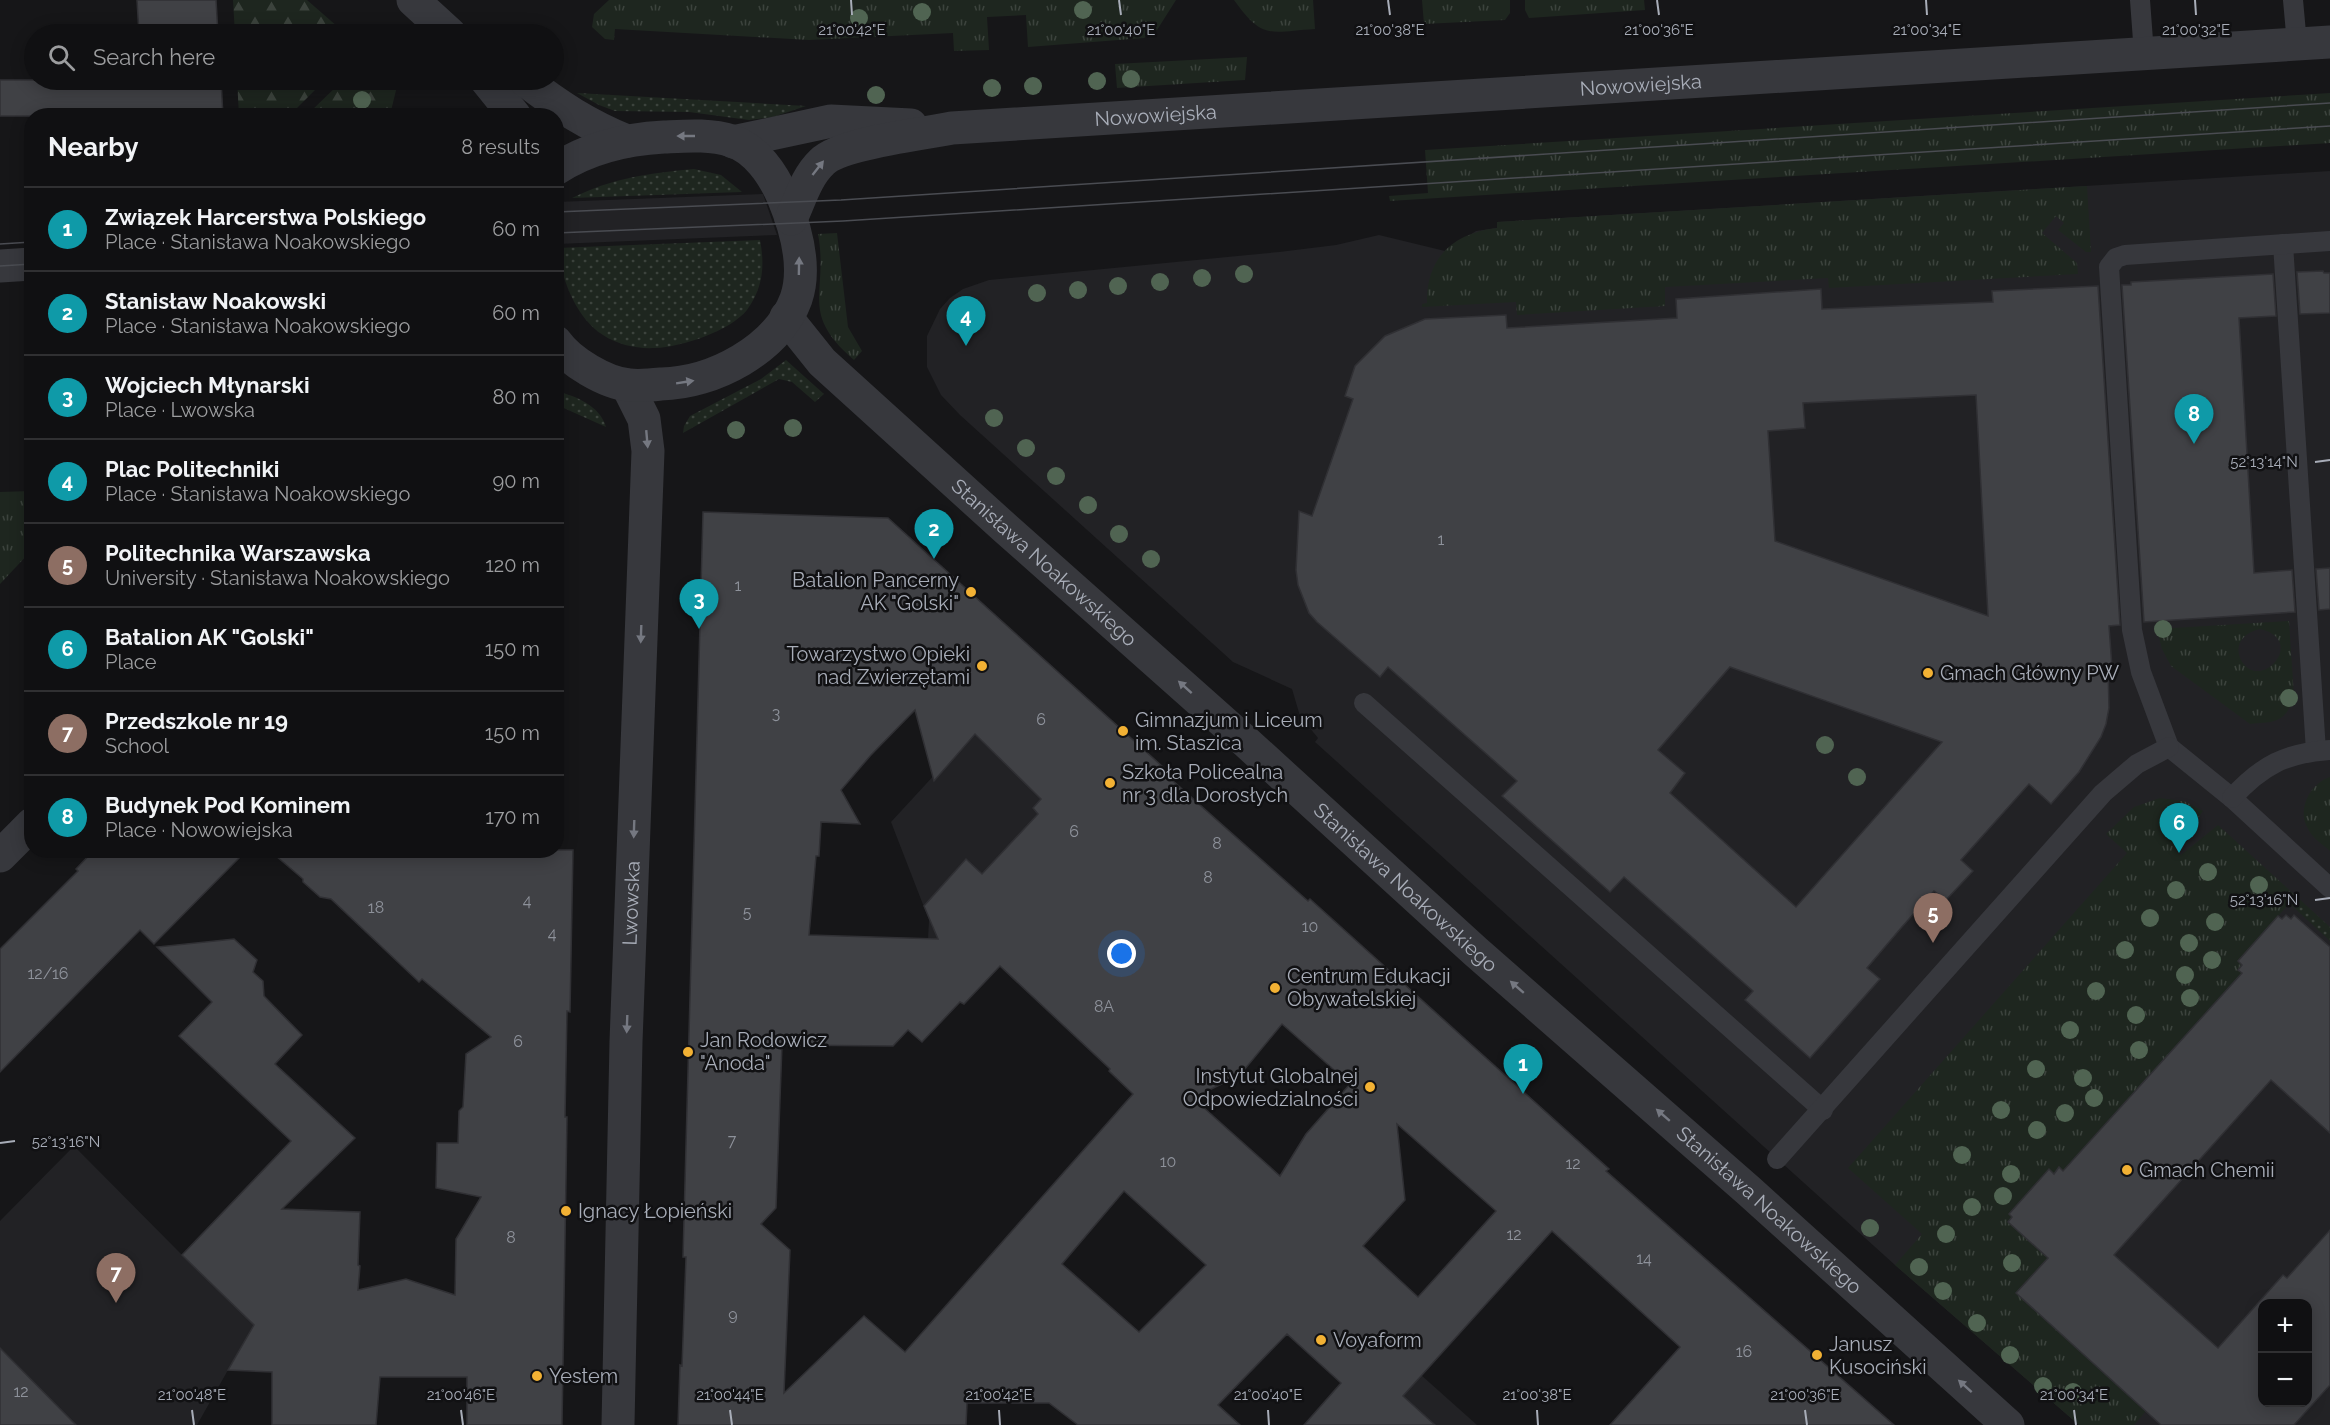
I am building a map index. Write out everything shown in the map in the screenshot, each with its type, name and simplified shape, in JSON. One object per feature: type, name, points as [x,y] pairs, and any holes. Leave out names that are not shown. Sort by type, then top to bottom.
[{"type":"street","points":[[413,0],[440,24]]},
{"type":"street","name":"Nowowiejska","points":[[733,142],[831,121],[952,128],[2330,42]]},
{"type":"street","points":[[494,90],[509,108]]},
{"type":"street","points":[[538,90],[561,108]]},
{"type":"street","points":[[564,110],[598,129],[627,141]]},
{"type":"street","name":"Nowowiejska","points":[[791,219],[805,186],[822,161],[835,153],[952,128]]},
{"type":"street","points":[[564,164],[579,156],[627,141],[686,136],[714,137],[733,142],[747,150],[768,170],[778,185],[791,219],[799,255],[796,298],[773,336],[753,351],[694,381],[627,385],[585,369],[564,351]]},
{"type":"street","points":[[0,266],[24,264]]},
{"type":"street","name":"Stanisława Noakowskiego","points":[[786,316],[822,362],[1238,734],[1475,951],[1740,1183],[2008,1425]]},
{"type":"street","name":"Lwowska","points":[[618,1425],[626,1042],[648,451],[644,419],[627,385]]},
{"type":"street","points":[[0,856],[24,832]]},
{"type":"lane","points":[[2140,0],[2144,54]]},
{"type":"lane","points":[[2293,0],[2297,44]]},
{"type":"lane","points":[[2330,241],[2125,255],[2113,261],[2109,267],[2131,627],[2141,672],[2169,747],[2232,798],[2330,888]]},
{"type":"lane","points":[[2232,798],[2248,780],[2266,767],[2302,753],[2323,751],[2283,244]]},
{"type":"lane","points":[[1364,703],[1823,1110]]},
{"type":"lane","points":[[1778,1159],[2103,793],[2137,764],[2169,747]]},
{"type":"shaded area","points":[[2330,171],[2330,1425],[2079,1425],[1895,1265],[1315,742],[1318,738],[1300,716],[1292,689],[1233,662],[960,415],[941,395],[927,367],[927,336],[940,309],[963,289],[989,280],[1279,252],[1336,245],[1379,235],[1445,251],[1476,231],[1497,228],[1497,222]]},
{"type":"shaded area","points":[[763,194],[777,235],[564,244],[564,202]]},
{"type":"shaded area","points":[[1042,658],[1174,777],[964,1004],[960,1002],[928,939],[929,920],[891,822]]},
{"type":"shaded area","points":[[74,1146],[182,1255],[255,1322],[197,1425],[0,1425],[0,1221]]},
{"type":"shaded area","points":[[1421,1375],[1477,1425],[1377,1425]]},
{"type":"green space","points":[[233,0],[307,0],[335,24],[234,24]]},
{"type":"green space","points":[[609,0],[1176,0],[1157,30],[1144,38],[1028,47],[1026,15],[987,17],[989,50],[954,51],[953,33],[809,40],[615,29],[614,40],[605,39],[592,27],[594,14]]},
{"type":"green space","points":[[1234,0],[1313,0],[1315,29],[1268,31],[1252,22]]},
{"type":"green space","points":[[1422,0],[1510,0],[1510,13],[1505,20],[1424,24]]},
{"type":"green space","points":[[1525,0],[1644,0],[1645,10],[1529,18],[1525,10]]},
{"type":"green space","points":[[1247,57],[1245,80],[1117,88],[1115,64]]},
{"type":"green space","points":[[238,90],[315,90],[297,108],[239,108]]},
{"type":"green space","points":[[333,90],[396,90],[392,108],[314,108]]},
{"type":"green space","points":[[577,93],[806,106],[773,117],[749,120],[689,112],[615,111]]},
{"type":"green space","points":[[2330,93],[2330,143],[1390,201],[1389,196],[1428,193],[1425,150]]},
{"type":"green space","points":[[694,169],[721,175],[742,192],[572,198],[617,181],[662,172]]},
{"type":"green space","points":[[2087,186],[2091,252],[2086,252],[2058,230],[2064,223],[2056,216],[2042,233],[2077,263],[2078,274],[1829,288],[1828,278],[1665,287],[1665,306],[1517,315],[1516,302],[1422,307],[1422,304],[1427,303],[1431,273],[1437,260],[1446,250],[1468,235],[1497,228],[1497,222]]},
{"type":"green space","points":[[837,233],[848,327],[862,351],[854,360],[826,328],[819,301],[818,234]]},
{"type":"green space","points":[[760,240],[762,268],[759,285],[752,302],[739,318],[729,325],[678,345],[641,348],[621,344],[603,335],[577,308],[564,278],[564,248]]},
{"type":"green space","points":[[786,360],[824,394],[815,402],[792,382],[779,379],[683,433],[690,416],[761,379]]},
{"type":"green space","points":[[564,394],[579,399],[593,408],[606,427],[564,408]]},
{"type":"green space","points":[[24,491],[24,558],[0,584],[0,492]]},
{"type":"green space","points":[[2289,621],[2294,697],[2291,706],[2278,720],[2250,724],[2171,666],[2162,649],[2157,629]],"holes":[[[2260,629],[2274,635],[2280,643],[2280,653],[2276,661],[2268,668],[2259,671],[2249,669],[2239,654],[2238,649],[2242,640],[2245,636]]]},
{"type":"green space","points":[[2330,777],[2330,851],[2309,831],[2304,820],[2304,812],[2312,790]]},
{"type":"green space","points":[[2160,798],[2184,801],[2203,811],[2176,850],[2181,855],[2218,825],[2296,896],[2238,961],[2242,965],[2238,970],[2242,973],[2063,1171],[2059,1168],[2054,1174],[2049,1170],[2009,1214],[2012,1217],[2008,1222],[2048,1258],[2016,1293],[2146,1411],[2134,1425],[2079,1425],[1895,1265],[1922,1234],[1848,1168],[2127,853],[2106,834],[2134,807]]},
{"type":"green space","points":[[2296,896],[2330,927],[2330,941],[2289,903]]},
{"type":"building","points":[[137,0],[216,0],[217,24],[138,24]]},
{"type":"building","points":[[0,80],[24,80],[24,90],[222,90],[223,108],[24,108],[24,116],[0,116]]},
{"type":"building","points":[[2297,272],[2330,273],[2330,313],[2300,314]]},
{"type":"building","points":[[2273,274],[2276,316],[2239,318],[2254,573],[2292,570],[2295,612],[2144,622],[2122,285],[2131,285],[2131,282]]},
{"type":"building","name":"Gmach Główny PW","points":[[2098,286],[2120,625],[2109,626],[2112,667],[2108,668],[2109,708],[2106,724],[2101,737],[2079,772],[2051,804],[2029,784],[1961,860],[1973,871],[1946,900],[1934,891],[1901,928],[1867,968],[1880,979],[1810,1058],[1745,1000],[1753,991],[1624,877],[1610,892],[1502,796],[1517,781],[1388,667],[1380,677],[1317,622],[1309,613],[1298,585],[1296,570],[1299,511],[1312,516],[1353,399],[1345,396],[1355,366],[1385,336],[1425,319],[1506,315],[1507,328],[1677,318],[1676,299],[1821,289],[1822,309],[1993,302],[1992,291]],"holes":[[[1976,395],[1988,616],[1775,541],[1768,431],[1805,428],[1803,403]],[[1730,667],[1942,742],[1796,907],[1670,793],[1685,773],[1658,750]]]},
{"type":"building","points":[[703,512],[888,518],[1174,777],[1172,780],[1308,901],[1310,899],[1609,1169],[1606,1171],[1894,1425],[1610,1425],[1680,1347],[1552,1231],[1403,1396],[1435,1425],[1304,1425],[1341,1383],[1287,1334],[1218,1405],[1240,1425],[1078,1425],[1049,1403],[967,1403],[966,1425],[678,1425],[686,1257],[683,1257]],"holes":[[[915,710],[934,781],[975,734],[1041,799],[1033,808],[1038,814],[982,874],[966,859],[924,906],[938,939],[809,935],[821,822],[860,824],[841,790]],[[1000,966],[1110,1069],[1109,1071],[1133,1094],[905,1352],[864,1316],[784,1393],[790,1250],[761,1224],[776,1208],[782,1045],[893,1046],[908,1030],[922,1042],[960,1002],[964,1004]],[[1282,1024],[1350,1084],[1306,1134],[1280,1176],[1193,1098],[1240,1075]],[[1397,1124],[1496,1211],[1418,1297],[1363,1246],[1405,1200]],[[1124,1191],[1206,1265],[1139,1332],[1062,1264]]]},
{"type":"building","points":[[2330,568],[2330,609],[2319,610],[2316,569]]},
{"type":"building","points":[[564,850],[573,850],[570,1012],[567,1011],[562,1425],[467,1425],[467,1377],[380,1377],[376,1425],[272,1425],[272,1372],[228,1370],[254,1325],[182,1255],[291,1141],[179,1036],[212,1002],[157,947],[234,939],[257,960],[253,972],[263,981],[264,996],[302,1035],[275,1064],[355,1138],[282,1209],[360,1212],[358,1290],[406,1279],[455,1295],[456,1239],[481,1197],[436,1188],[437,1143],[458,1143],[459,1111],[463,1107],[466,1054],[491,1037],[422,979],[419,982],[331,899],[320,897],[303,882],[303,879],[278,858],[564,858]]},
{"type":"building","points":[[86,858],[239,858],[154,944],[140,930],[0,1072],[0,949],[78,871],[76,869]]},
{"type":"building","name":"Gmach Chemii","points":[[2286,915],[2291,919],[2294,915],[2330,947],[2330,1133],[2271,1080],[2114,1255],[2218,1348],[2258,1303],[2258,1407],[2310,1407],[2294,1425],[2161,1425],[2016,1293],[2048,1258],[2008,1222],[2012,1217],[2009,1214],[2049,1169],[2054,1174],[2059,1167],[2063,1171],[2242,973],[2238,970],[2242,965],[2238,961],[2278,916],[2282,919]]},
{"type":"building","name":"Gmach Chemii","points":[[2330,1230],[2330,1385],[2312,1405],[2312,1299],[2262,1299],[2283,1275],[2287,1278]]},
{"type":"building","points":[[0,1348],[76,1425],[0,1425]]},
{"type":"tram line","points":[[564,212],[841,200],[2330,103]]},
{"type":"tram line","points":[[564,233],[843,221],[2330,126]]},
{"type":"tram line","points":[[0,244],[24,242]]},
{"type":"tram line","points":[[0,266],[24,264]]},
{"type":"place","name":"Plac Politechniki","points":[[966,346]]},
{"type":"place","name":"Budynek Pod Kominem","points":[[2194,444]]},
{"type":"place","name":"Stanisław Noakowski","points":[[934,559]]},
{"type":"place","name":"Batalion Pancerny AK \"Golski\"","points":[[971,592]]},
{"type":"place","name":"Wojciech Młynarski","points":[[699,629]]},
{"type":"place","name":"Towarzystwo Opieki nad Zwierzętami","points":[[982,666]]},
{"type":"place","name":"Gmach Główny PW","points":[[1928,673]]},
{"type":"place","name":"Gimnazjum i Liceum im. Staszica","points":[[1123,731]]},
{"type":"place","name":"Szkoła Policealna nr 3 dla Dorosłych","points":[[1110,783]]},
{"type":"place","name":"Batalion AK \"Golski\"","points":[[2179,853]]},
{"type":"place","name":"Politechnika Warszawska","points":[[1933,943]]},
{"type":"place","name":"Centrum Edukacji Obywatelskiej","points":[[1275,988]]},
{"type":"place","name":"Jan Rodowicz \"Anoda\"","points":[[688,1052]]},
{"type":"place","name":"Instytut Globalnej Odpowiedzialności","points":[[1370,1087]]},
{"type":"place","name":"Związek Harcerstwa Polskiego","points":[[1523,1094]]},
{"type":"place","name":"Gmach Chemii","points":[[2127,1170]]},
{"type":"place","name":"Ignacy Łopieński","points":[[566,1211]]},
{"type":"place","name":"Przedszkole nr 19","points":[[116,1303]]},
{"type":"place","name":"Voyaform","points":[[1321,1340]]},
{"type":"place","name":"Janusz Kusociński","points":[[1817,1355]]},
{"type":"place","name":"Yestem","points":[[537,1376]]}]
